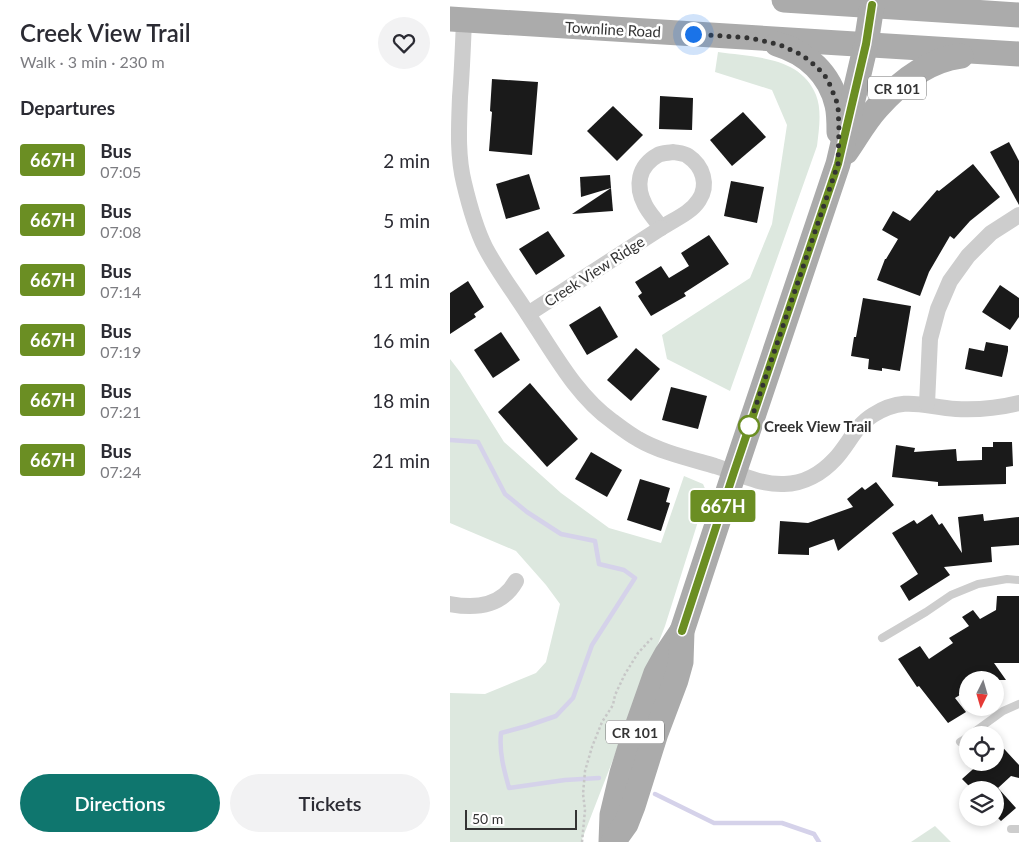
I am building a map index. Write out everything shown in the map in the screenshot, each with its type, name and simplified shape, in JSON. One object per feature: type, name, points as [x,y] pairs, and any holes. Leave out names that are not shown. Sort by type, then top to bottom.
[{"type":"main road","points":[[784,0],[1011,15]]},
{"type":"main road","points":[[947,0],[956,4],[1011,15]]},
{"type":"main road","name":"CR 101","points":[[612,842],[612,815],[632,741],[656,673],[682,631],[838,164],[866,44],[872,5]]},
{"type":"main road","name":"Townline Road","points":[[457,20],[866,44]]},
{"type":"main road","points":[[751,38],[780,45],[800,54],[824,74],[838,105],[838,164]]},
{"type":"main road","name":"CR 101","points":[[866,44],[1019,54]]},
{"type":"main road","name":"CR 101","points":[[838,164],[876,108],[901,85],[925,67],[950,57],[985,52]]},
{"type":"street","points":[[457,20],[460,112],[459,146],[463,181],[472,214],[485,246],[563,367],[584,396],[610,420],[640,440],[672,453],[767,484],[786,484],[804,481],[821,472],[836,459],[858,427],[872,415],[890,407],[909,403],[955,409],[982,408],[1019,403]]},
{"type":"street","points":[[673,152],[686,155],[696,164],[704,176],[704,189],[699,201],[688,211],[661,228],[645,206],[639,192],[640,177],[646,164],[659,154],[673,152]]},
{"type":"street","points":[[926,404],[930,340],[938,310],[950,281],[968,256],[991,233],[1019,215]]},
{"type":"street","name":"Creek View Ridge","points":[[528,314],[661,228]]},
{"type":"street","points":[[450,604],[485,605],[502,598],[512,588],[516,580]]},
{"type":"lane","points":[[882,638],[951,595],[978,584],[1019,580]]},
{"type":"lane","points":[[983,726],[1003,711],[1019,704]]},
{"type":"path","points":[[582,842],[585,818],[583,794],[585,771],[596,736],[613,705],[619,686],[638,653],[654,636]]},
{"type":"shaded area","points":[[718,52],[774,61],[799,73],[809,82],[816,95],[819,114],[817,146],[730,391],[667,359],[662,335],[750,278],[772,224],[787,125],[772,90],[715,72]]},
{"type":"shaded area","points":[[450,359],[504,442],[561,493],[609,528],[661,543],[684,476],[703,484],[707,493],[665,626],[581,842],[450,842],[450,693],[485,694],[536,673],[546,662],[560,604],[516,551],[450,523]]},
{"type":"shaded area","points":[[935,826],[951,842],[911,842]]},
{"type":"building","points":[[492,79],[538,82],[532,155],[489,151]]},
{"type":"building","points":[[660,96],[693,98],[692,130],[659,129]]},
{"type":"building","points":[[613,106],[643,135],[617,161],[587,131]]},
{"type":"building","points":[[743,112],[766,137],[732,166],[710,140]]},
{"type":"building","points":[[1009,142],[1019,161],[1019,205],[990,152]]},
{"type":"building","points":[[973,164],[1000,197],[970,221],[954,239],[950,236],[929,272],[920,296],[877,280],[885,259],[898,239],[882,230],[893,211],[910,221],[937,190],[939,191]]},
{"type":"building","points":[[529,174],[540,209],[506,219],[496,184]]},
{"type":"building","points":[[610,175],[611,188],[581,197],[580,177]]},
{"type":"building","points":[[731,181],[764,187],[757,223],[724,216]]},
{"type":"building","points":[[611,188],[613,211],[572,214]]},
{"type":"building","points":[[548,231],[565,256],[536,275],[519,249]]},
{"type":"building","points":[[709,235],[729,264],[684,293],[686,296],[651,316],[638,296],[642,293],[635,282],[661,266],[669,278],[689,266],[681,253]]},
{"type":"building","points":[[468,281],[484,307],[474,314],[476,317],[450,334],[450,293]]},
{"type":"building","points":[[1000,285],[1019,298],[1019,317],[1010,330],[982,312]]},
{"type":"building","points":[[863,298],[911,306],[900,371],[882,368],[882,371],[868,369],[869,359],[851,356]]},
{"type":"building","points":[[600,306],[618,337],[587,355],[569,325]]},
{"type":"building","points":[[501,332],[520,360],[493,378],[474,350]]},
{"type":"building","points":[[986,342],[1008,346],[1002,377],[965,369],[969,348],[984,351]]},
{"type":"building","points":[[636,348],[660,369],[631,401],[607,380]]},
{"type":"building","points":[[530,383],[578,439],[547,467],[498,412]]},
{"type":"building","points":[[671,387],[707,396],[698,429],[662,420]]},
{"type":"building","points":[[993,442],[1012,442],[1013,466],[1006,467],[1006,484],[938,486],[938,482],[892,477],[896,445],[915,448],[914,452],[956,449],[957,461],[982,460],[982,447],[993,447]]},
{"type":"building","points":[[591,452],[622,470],[607,497],[575,479]]},
{"type":"building","points":[[640,479],[670,488],[666,502],[670,503],[661,531],[627,520]]},
{"type":"building","points":[[876,482],[894,505],[838,551],[834,539],[809,548],[809,555],[778,554],[780,521],[808,523],[853,507],[847,499],[862,487],[865,490]]},
{"type":"building","points":[[932,514],[939,525],[942,523],[962,553],[958,517],[983,514],[984,521],[1019,517],[1019,545],[991,547],[992,562],[944,567],[950,575],[909,601],[900,586],[918,574],[892,533],[914,520],[917,524]]},
{"type":"building","points":[[997,596],[1019,596],[1019,663],[994,663],[1000,671],[959,671],[959,696],[955,698],[959,703],[959,716],[948,723],[919,686],[917,687],[898,659],[920,646],[929,659],[953,643],[949,638],[969,626],[962,617],[973,610],[980,619],[996,610]]},
{"type":"building","points":[[1004,749],[1019,765],[1019,778],[1011,776],[1004,782],[964,781],[962,779],[971,771],[1004,771]]},
{"type":"building","points":[[1004,795],[1016,808],[1004,818]]},
{"type":"waterway","points":[[450,440],[478,442],[505,494],[527,512],[561,534],[595,541],[599,564],[624,570],[635,578],[592,645],[573,698],[556,716],[501,733],[501,754],[509,788],[565,780],[599,778]]},
{"type":"waterway","points":[[655,794],[714,823],[782,823],[814,834],[819,842]]},
{"type":"bus line","name":"667H","points":[[682,631],[838,164],[866,44],[872,5]]},
{"type":"place","name":"Creek View Trail","points":[[749,426]]},
{"type":"route","points":[[693,34],[751,38],[780,45],[800,54],[824,74],[838,105],[838,164],[749,426]]}]
